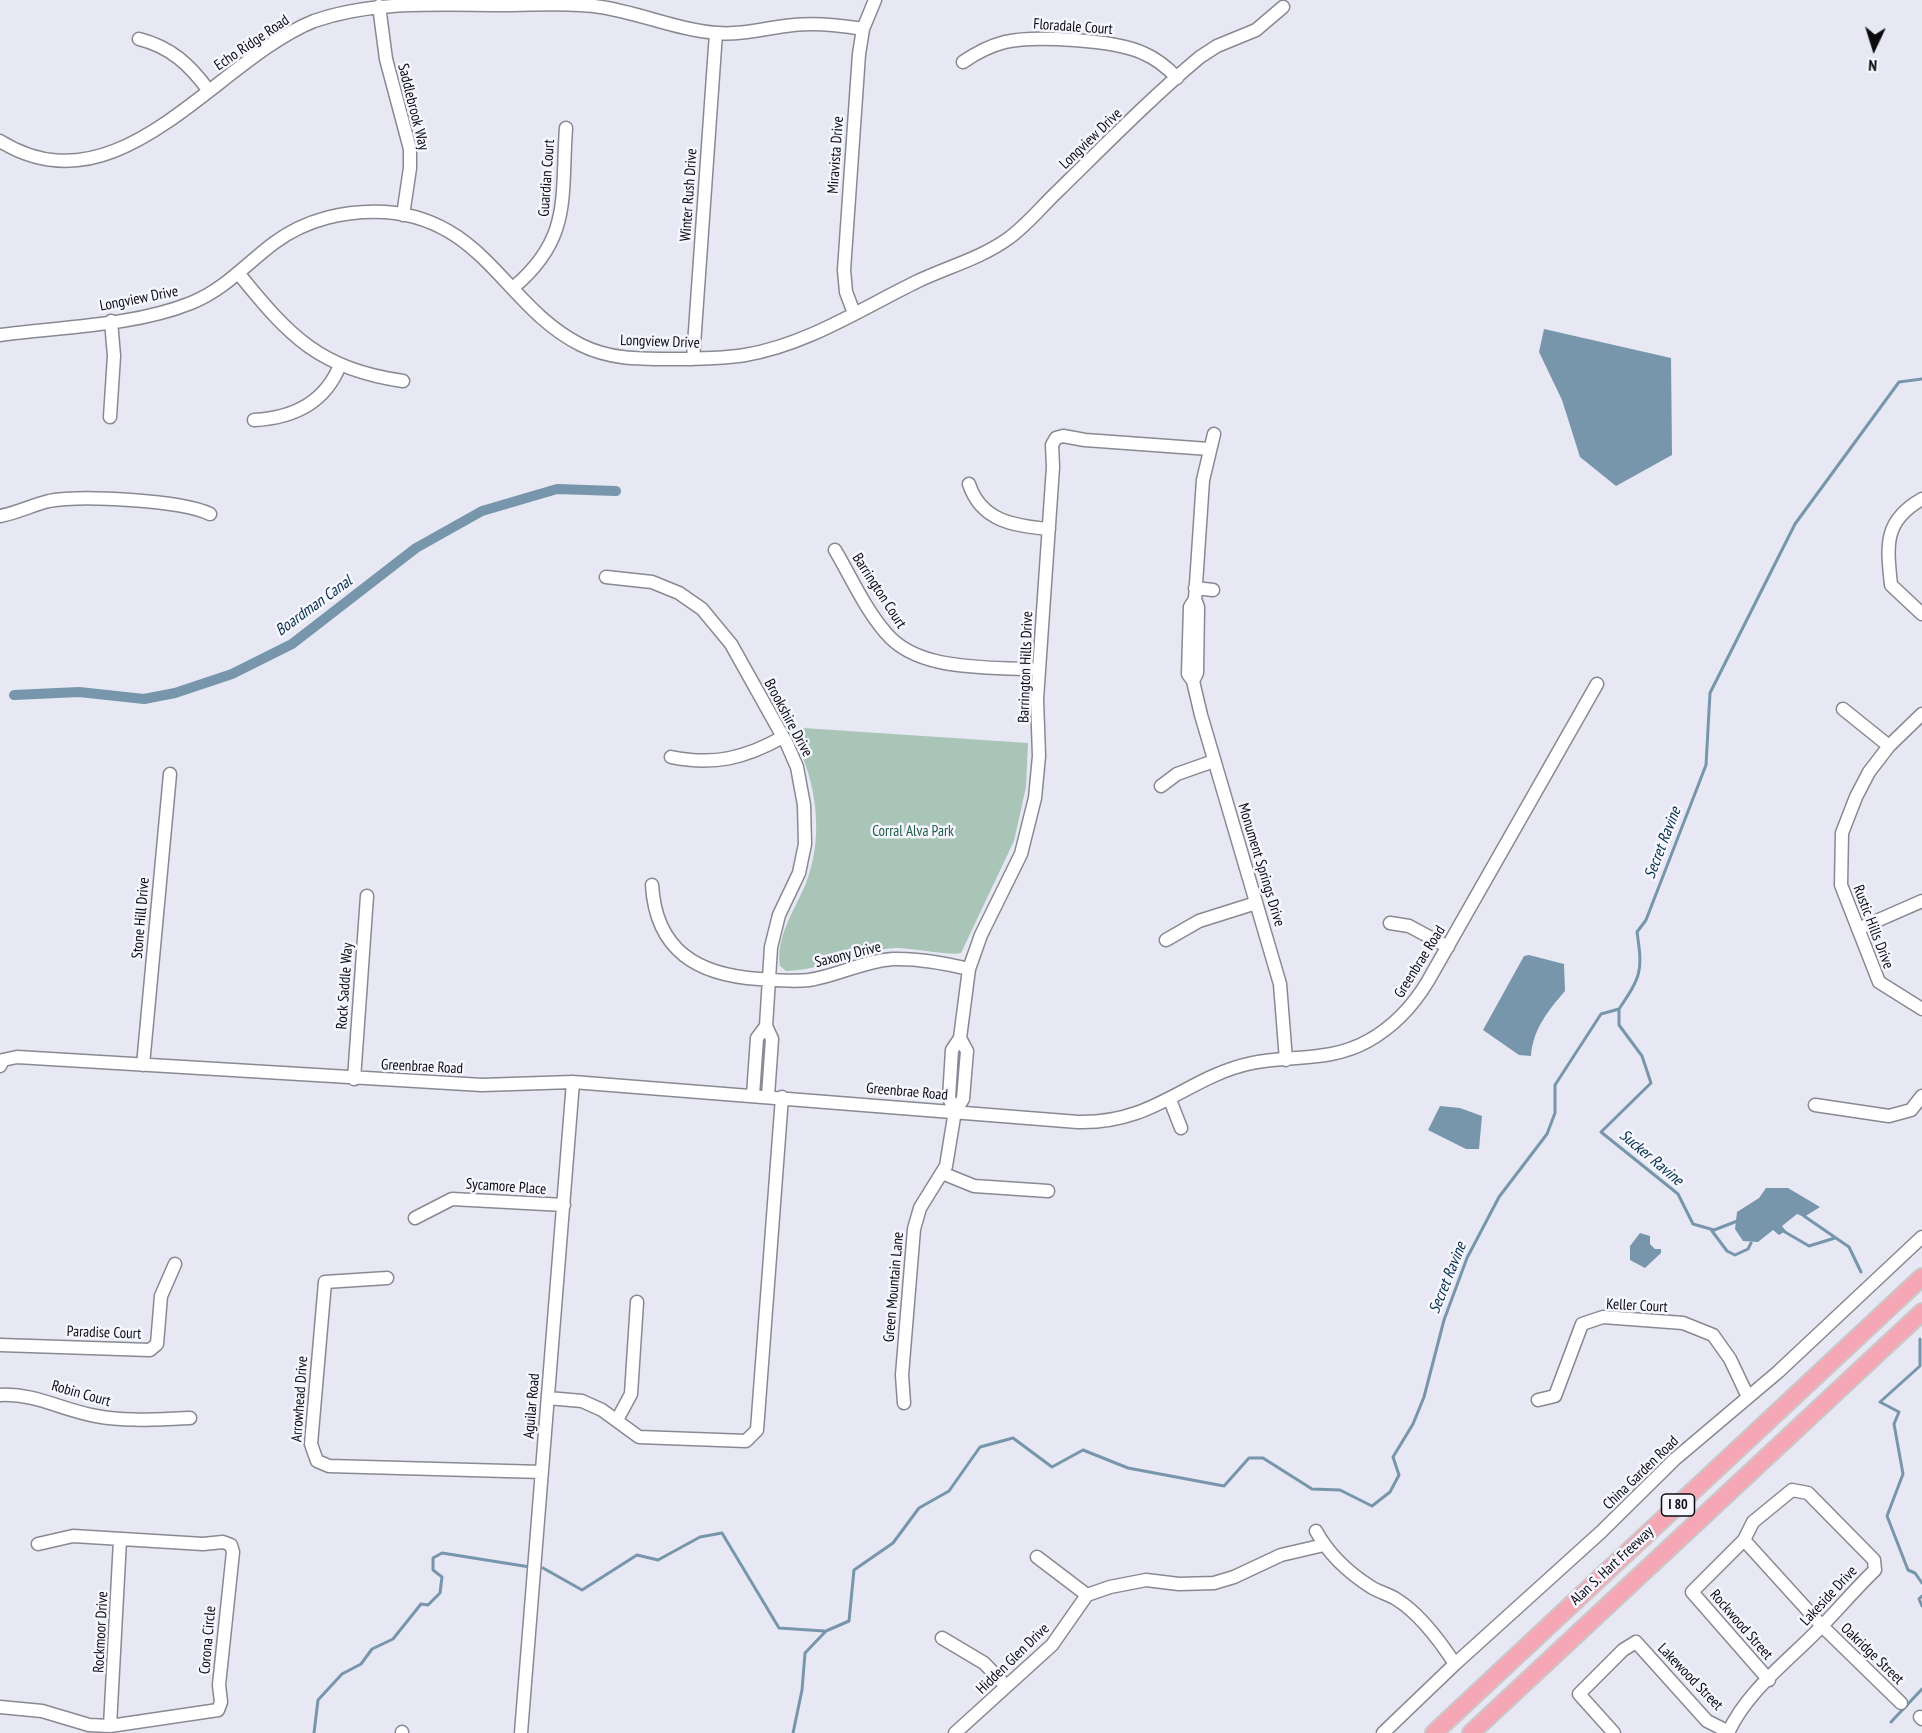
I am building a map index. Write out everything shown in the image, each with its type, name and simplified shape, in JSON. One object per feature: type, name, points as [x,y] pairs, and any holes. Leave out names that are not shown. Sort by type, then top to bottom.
[{"type":"highway","name":"Alan S. Hart Freeway","points":[[1434,1733],[1922,1277]]},
{"type":"highway","name":"Alan S. Hart Freeway","points":[[1471,1733],[1922,1312]]},
{"type":"street","name":"Miravista Drive","points":[[854,313],[846,292],[844,256],[858,67],[863,28],[875,0]]},
{"type":"street","name":"Echo Ridge Road","points":[[0,141],[21,152],[42,157],[67,160],[97,158],[138,141],[299,28],[347,11],[379,6],[598,6],[716,33],[743,33],[797,25],[863,28]]},
{"type":"street","name":"Saddlebrook Way","points":[[379,6],[386,59],[410,149],[410,168],[403,215]]},
{"type":"street","name":"Longview Drive","points":[[0,335],[111,321],[187,305],[213,292],[239,274],[272,245],[312,222],[348,214],[403,215],[431,223],[462,239],[488,261],[553,328],[594,351],[625,358],[693,359],[729,357],[766,350],[799,340],[921,280],[982,255],[1010,237],[1208,51],[1256,30],[1283,7]]},
{"type":"street","name":"Winter Rush Drive","points":[[693,359],[716,33]]},
{"type":"street","points":[[139,39],[161,46],[178,56],[208,91]]},
{"type":"street","name":"Floradale Court","points":[[963,62],[986,48],[1016,40],[1104,43],[1142,52],[1161,63],[1177,78]]},
{"type":"street","name":"Guardian Court","points":[[513,287],[542,260],[558,228],[566,128]]},
{"type":"street","points":[[239,274],[298,340],[340,365],[370,375],[403,381]]},
{"type":"street","points":[[110,417],[114,356],[111,321]]},
{"type":"street","points":[[254,420],[280,417],[303,409],[325,391],[340,365]]},
{"type":"street","name":"Monument Springs Drive","points":[[1214,434],[1203,480],[1195,593],[1190,607],[1187,645],[1188,674],[1193,681],[1214,761],[1280,984],[1286,1060]]},
{"type":"street","name":"Barrington Hills Drive","points":[[955,1111],[963,1099],[966,1051],[960,1038],[969,969],[981,935],[1018,862],[1029,826],[1038,775],[1039,670],[1049,529],[1052,445],[1056,438],[1063,436],[1084,440],[1209,449]]},
{"type":"street","points":[[969,484],[976,501],[996,519],[1019,526],[1049,529]]},
{"type":"street","points":[[0,516],[48,502],[75,498],[181,505],[210,514]]},
{"type":"street","points":[[1922,499],[1893,522],[1887,548],[1891,585],[1922,614]]},
{"type":"street","name":"Barrington Court","points":[[835,550],[880,627],[895,643],[913,655],[935,662],[1039,670]]},
{"type":"street","name":"Brookshire Drive","points":[[606,577],[652,582],[679,593],[702,609],[730,644],[792,754],[801,784],[805,844],[799,873],[774,931],[768,980],[766,1026],[772,1039],[768,1096]]},
{"type":"street","points":[[1195,593],[1213,590]]},
{"type":"street","name":"Greenbrae Road","points":[[1,1063],[17,1057],[497,1086],[573,1082],[1097,1123],[1134,1116],[1239,1067],[1335,1054],[1358,1046],[1380,1034],[1414,1003],[1597,684]]},
{"type":"street","points":[[1843,709],[1889,746]]},
{"type":"street","name":"Rustic Hills Drive","points":[[1922,714],[1889,746],[1869,772],[1842,833],[1841,885],[1879,982],[1922,1009]]},
{"type":"street","points":[[671,757],[704,763],[731,760],[783,737]]},
{"type":"street","points":[[1161,786],[1177,774],[1214,761]]},
{"type":"street","name":"Stone Hill Drive","points":[[143,1065],[170,774]]},
{"type":"street","name":"Saxony Drive","points":[[652,885],[657,918],[663,931],[682,954],[702,967],[719,974],[768,980],[808,980],[891,959],[930,960],[969,969]]},
{"type":"street","name":"Rock Saddle Way","points":[[354,1079],[367,896]]},
{"type":"street","points":[[1858,929],[1922,901]]},
{"type":"street","points":[[1166,940],[1192,923],[1256,903]]},
{"type":"street","points":[[1390,923],[1409,926],[1448,947]]},
{"type":"street","name":"Brookshire Drive","points":[[753,1095],[757,1038],[766,1026]]},
{"type":"street","name":"Aguilar Road","points":[[521,1733],[573,1082]]},
{"type":"street","points":[[1815,1105],[1889,1116],[1911,1110],[1922,1096]]},
{"type":"street","points":[[548,1398],[582,1401],[602,1410],[639,1437],[746,1441],[757,1430],[782,1097]]},
{"type":"street","points":[[1170,1100],[1181,1128]]},
{"type":"street","name":"Green Mountain Lane","points":[[904,1402],[902,1375],[914,1229],[924,1202],[942,1173],[951,1144],[955,1111]]},
{"type":"street","points":[[942,1173],[974,1186],[1048,1191]]},
{"type":"street","name":"Sycamore Place","points":[[415,1218],[452,1199],[564,1205]]},
{"type":"street","name":"China Garden Road","points":[[1383,1733],[1455,1664],[1568,1563],[1675,1459],[1748,1397],[1922,1237]]},
{"type":"street","name":"Paradise Court","points":[[0,1345],[150,1350],[156,1344],[161,1296],[175,1264]]},
{"type":"street","name":"Arrowhead Drive","points":[[387,1278],[325,1282],[310,1444],[317,1461],[326,1466],[542,1472]]},
{"type":"street","points":[[617,1420],[631,1394],[637,1302]]},
{"type":"street","name":"Keller Court","points":[[1538,1400],[1555,1396],[1582,1324],[1603,1317],[1683,1323],[1713,1335],[1730,1359],[1748,1397]]},
{"type":"street","name":"Robin Court","points":[[0,1395],[41,1398],[95,1416],[120,1419],[190,1418]]},
{"type":"street","name":"Lakeside Drive","points":[[1729,1732],[1735,1717],[1875,1570],[1874,1560],[1808,1493],[1792,1490],[1753,1522],[1744,1540]]},
{"type":"street","points":[[1316,1531],[1324,1545],[1371,1587],[1397,1599],[1416,1616],[1455,1664]]},
{"type":"street","name":"Corona Circle","points":[[0,1707],[42,1711],[89,1725],[110,1726],[218,1710],[222,1702],[219,1685],[233,1552],[231,1545],[223,1542],[120,1540],[73,1536],[38,1544]]},
{"type":"street","name":"Rockmoor Drive","points":[[110,1726],[120,1540]]},
{"type":"street","name":"Oakridge Street","points":[[1744,1540],[1822,1626],[1900,1703]]},
{"type":"street","name":"Rockwood Street","points":[[1744,1540],[1692,1592],[1769,1680]]},
{"type":"street","points":[[1037,1557],[1087,1595],[1110,1587],[1146,1580],[1179,1584],[1214,1583],[1234,1577],[1281,1555],[1324,1545]]},
{"type":"street","name":"Hidden Glen Drive","points":[[955,1733],[1052,1645],[1087,1595]]},
{"type":"street","points":[[942,1638],[984,1663],[1006,1686]]},
{"type":"street","name":"Lakewood Street","points":[[1614,1733],[1579,1694],[1623,1650],[1635,1642],[1707,1721],[1729,1732]]},
{"type":"green space","name":"Corral Alva Park","points":[[788,727],[1028,743],[1026,787],[1014,841],[961,953],[896,948],[868,952],[800,970],[786,971],[780,966],[779,955],[783,934],[812,864],[816,823],[811,783],[805,763]]},
{"type":"water","points":[[1544,329],[1671,358],[1672,455],[1616,486],[1580,457],[1562,400],[1539,352]]},
{"type":"water","points":[[1529,955],[1564,964],[1565,991],[1547,1013],[1538,1029],[1531,1056],[1519,1055],[1483,1030],[1524,956]]},
{"type":"water","points":[[1440,1106],[1460,1108],[1482,1116],[1479,1149],[1466,1149],[1428,1130]]},
{"type":"water","points":[[1766,1188],[1788,1188],[1820,1207],[1804,1217],[1797,1214],[1782,1226],[1786,1231],[1779,1235],[1773,1230],[1758,1242],[1743,1241],[1735,1229],[1737,1212],[1759,1198]]},
{"type":"water","points":[[1640,1233],[1650,1236],[1650,1244],[1655,1249],[1661,1249],[1661,1253],[1645,1268],[1630,1260],[1630,1246]]},
{"type":"waterway","name":"Secret Ravine","points":[[793,1733],[802,1690],[805,1653],[826,1631],[849,1621],[854,1570],[893,1543],[919,1508],[949,1491],[980,1447],[1013,1438],[1052,1467],[1083,1450],[1128,1468],[1224,1486],[1249,1458],[1263,1458],[1312,1489],[1340,1490],[1372,1506],[1390,1492],[1399,1475],[1393,1457],[1413,1424],[1424,1397],[1444,1320],[1467,1258],[1499,1197],[1547,1134],[1555,1113],[1555,1085],[1601,1014],[1619,1009],[1636,981],[1640,965],[1637,932],[1646,920],[1706,765],[1710,693],[1795,524],[1899,382],[1922,379]]},
{"type":"waterway","name":"Boardman Canal","points":[[14,695],[79,692],[144,699],[175,693],[232,674],[292,644],[416,548],[482,511],[557,489],[616,491]]},
{"type":"waterway","name":"Sucker Ravine","points":[[1619,1009],[1619,1025],[1642,1056],[1651,1083],[1601,1132],[1678,1194],[1693,1224],[1714,1230],[1740,1220]]},
{"type":"waterway","name":"Sucker Ravine","points":[[1804,1216],[1849,1247],[1861,1272]]},
{"type":"waterway","points":[[1712,1231],[1727,1251],[1735,1255],[1748,1249],[1751,1243]]},
{"type":"waterway","points":[[1785,1232],[1809,1246],[1835,1238]]},
{"type":"waterway","name":"Sucker Ravine","points":[[1920,1339],[1920,1366],[1880,1402],[1899,1412],[1894,1424],[1903,1474],[1887,1516],[1908,1570],[1915,1573],[1922,1583]]},
{"type":"waterway","points":[[543,1568],[582,1590],[637,1555],[658,1560],[700,1537],[722,1533],[779,1628],[824,1631]]},
{"type":"waterway","points":[[314,1733],[318,1700],[342,1674],[361,1664],[372,1649],[393,1639],[421,1604],[428,1605],[440,1593],[442,1577],[433,1570],[433,1558],[442,1553],[530,1567]]},
{"type":"waterway","name":"Sucker Ravine","points":[[1922,1596],[1919,1599],[1922,1606]]},
{"type":"waterway","name":"Sucker Ravine","points":[[1891,1722],[1922,1689]]}]
